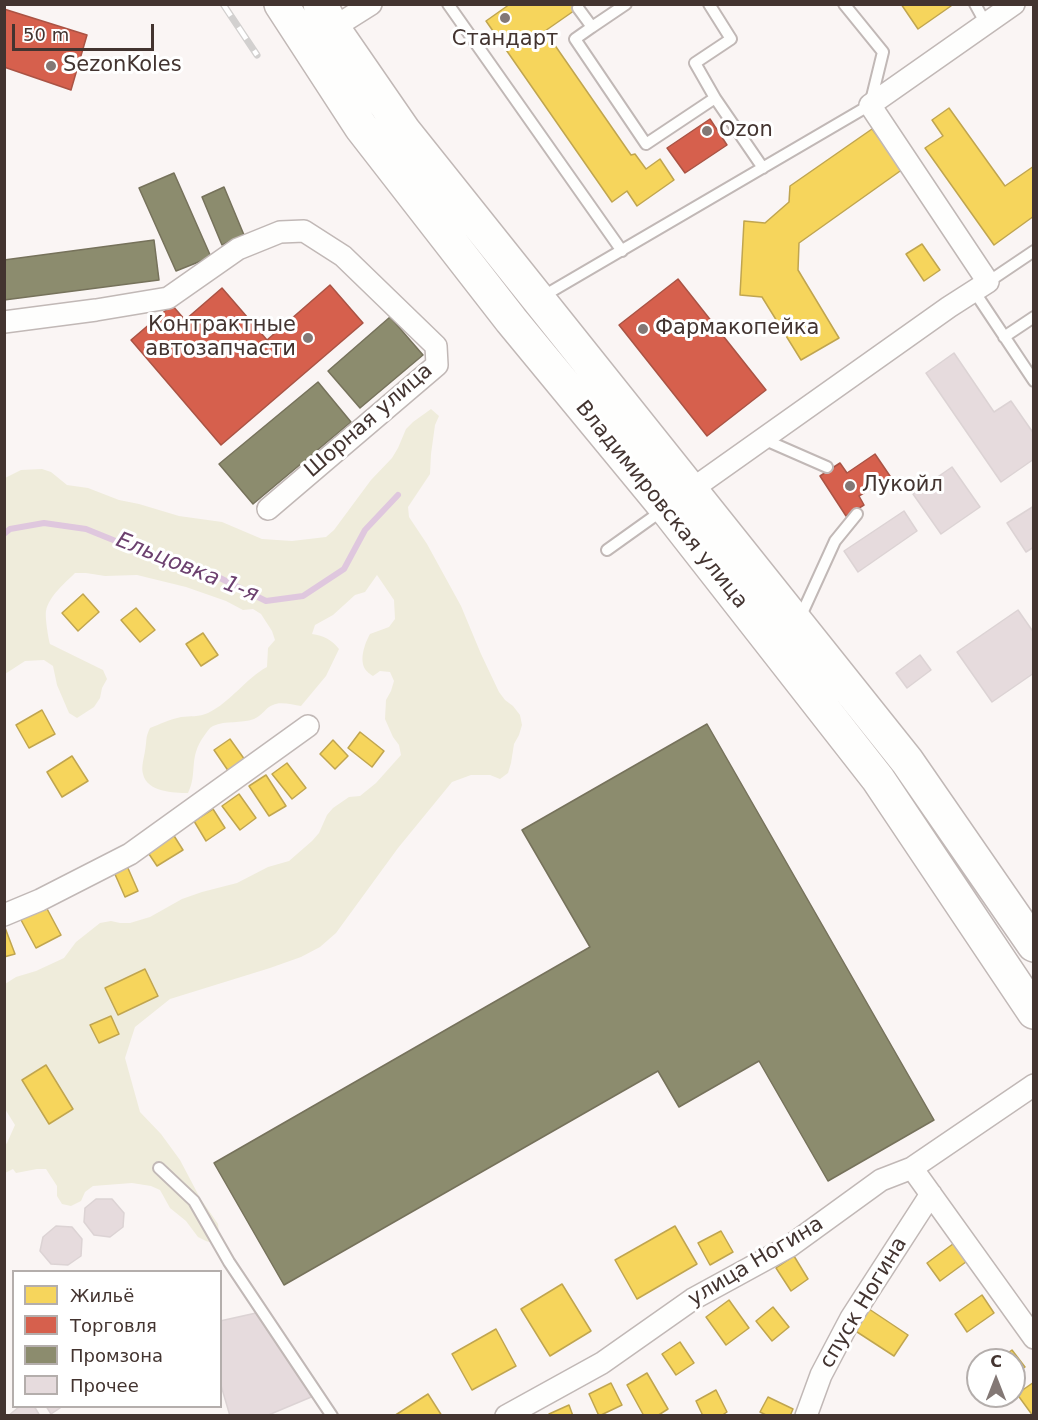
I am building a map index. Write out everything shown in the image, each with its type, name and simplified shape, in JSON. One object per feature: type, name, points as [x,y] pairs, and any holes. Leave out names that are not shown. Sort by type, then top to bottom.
[{"type":"main road","name":"Владимировская улица","points":[[281,4],[360,127],[512,320],[797,623],[907,761],[1034,945]]},
{"type":"main road","name":"Владимировская улица","points":[[327,16],[404,131],[538,299],[878,779],[1034,1012]]},
{"type":"street","points":[[327,16],[371,4]]},
{"type":"street","points":[[679,499],[981,286],[870,105],[1014,4]]},
{"type":"street","name":"Шорная улица","points":[[4,322],[168,298],[238,249],[280,232],[303,231],[343,256],[436,346],[437,365],[268,509]]},
{"type":"street","points":[[4,915],[40,900],[130,854],[308,726]]},
{"type":"street","name":"улица Ногина","points":[[506,1416],[602,1363],[693,1299],[790,1246],[881,1180],[912,1168],[1034,1085]]},
{"type":"street","points":[[912,1168],[1034,1338]]},
{"type":"street","name":"спуск Ногина","points":[[806,1416],[821,1375],[851,1318],[931,1194]]},
{"type":"lane","points":[[448,4],[622,251]]},
{"type":"lane","points":[[626,4],[575,39],[646,144],[716,98]]},
{"type":"lane","points":[[709,4],[731,39],[695,63],[763,168]]},
{"type":"lane","points":[[538,299],[870,105],[883,52],[844,4]]},
{"type":"lane","points":[[975,4],[986,24]]},
{"type":"lane","points":[[578,8],[592,27]]},
{"type":"lane","points":[[1034,251],[981,286],[1004,337],[1034,381]]},
{"type":"lane","points":[[1004,337],[1034,317]]},
{"type":"lane","points":[[763,439],[827,467]]},
{"type":"lane","points":[[607,550],[679,499]]},
{"type":"lane","points":[[797,623],[835,541],[857,514]]},
{"type":"lane","points":[[159,1168],[194,1201],[229,1262],[332,1416]]},
{"type":"shaded area","points":[[431,409],[439,416],[435,425],[430,474],[408,507],[409,517],[427,544],[461,606],[499,692],[520,715],[522,725],[514,744],[508,773],[500,779],[490,775],[471,775],[452,782],[398,848],[336,933],[320,947],[301,957],[270,968],[170,999],[135,1027],[125,1058],[140,1112],[161,1134],[180,1160],[200,1198],[218,1224],[219,1234],[215,1244],[198,1237],[186,1221],[170,1208],[160,1190],[151,1186],[132,1183],[93,1186],[85,1192],[81,1201],[71,1206],[62,1204],[57,1196],[57,1186],[46,1169],[16,1173],[13,1169],[5,1173],[5,1145],[15,1125],[5,1109],[5,984],[16,977],[64,958],[76,942],[100,923],[111,921],[130,923],[150,917],[182,899],[237,883],[268,867],[289,861],[319,833],[327,815],[333,808],[349,797],[360,796],[376,783],[401,755],[399,745],[385,719],[386,700],[394,681],[390,672],[380,671],[373,676],[370,674],[363,665],[363,656],[370,634],[389,627],[395,619],[394,600],[377,575],[365,592],[355,595],[333,615],[315,625],[312,634],[327,638],[339,649],[326,676],[301,706],[276,704],[254,719],[223,723],[212,727],[196,751],[188,793],[155,788],[146,780],[142,771],[150,728],[177,718],[205,714],[224,703],[267,667],[268,648],[275,640],[272,631],[261,614],[253,609],[243,610],[226,601],[186,587],[137,575],[105,576],[75,573],[58,590],[48,605],[46,618],[50,644],[103,670],[107,679],[94,707],[77,718],[69,713],[57,685],[53,666],[44,660],[25,661],[5,674],[5,478],[21,470],[42,469],[51,472],[67,485],[88,488],[119,500],[179,516],[222,522],[262,539],[292,541],[326,537],[334,530],[371,480],[392,458],[406,429]]},
{"type":"building: Жильё","points":[[510,4],[576,4],[578,8],[545,31],[631,155],[635,154],[646,169],[660,159],[674,180],[637,206],[627,191],[612,202],[486,21]]},
{"type":"building: Жильё","points":[[901,4],[950,4],[951,6],[918,29]]},
{"type":"building: Жильё","points":[[949,108],[1005,186],[1034,166],[1034,216],[994,245],[925,148],[943,136],[932,120]]},
{"type":"building: Жильё","points":[[872,129],[903,169],[799,243],[798,270],[839,338],[801,360],[762,297],[740,295],[744,221],[765,223],[789,202],[790,186]]},
{"type":"building: Жильё","points":[[922,244],[940,270],[924,281],[906,254]]},
{"type":"building: Жильё","points":[[83,594],[99,612],[78,631],[62,613]]},
{"type":"building: Жильё","points":[[136,608],[155,630],[140,642],[121,620]]},
{"type":"building: Жильё","points":[[203,633],[218,655],[201,666],[186,644]]},
{"type":"building: Жильё","points":[[42,710],[55,734],[29,748],[16,725]]},
{"type":"building: Жильё","points":[[360,732],[384,751],[372,767],[348,748]]},
{"type":"building: Жильё","points":[[230,739],[245,760],[229,772],[214,750]]},
{"type":"building: Жильё","points":[[333,740],[348,756],[335,769],[320,754]]},
{"type":"building: Жильё","points":[[72,756],[88,781],[62,797],[47,772]]},
{"type":"building: Жильё","points":[[287,763],[306,788],[292,799],[272,774]]},
{"type":"building: Жильё","points":[[266,775],[286,806],[269,816],[249,786]]},
{"type":"building: Жильё","points":[[239,794],[256,818],[240,830],[222,806]]},
{"type":"building: Жильё","points":[[213,809],[225,828],[206,841],[194,821]]},
{"type":"building: Жильё","points":[[171,831],[183,850],[157,866],[145,848]]},
{"type":"building: Жильё","points":[[127,866],[138,891],[125,897],[114,872]]},
{"type":"building: Жильё","points":[[45,905],[61,935],[36,948],[20,918]]},
{"type":"building: Жильё","points":[[4,925],[15,954],[4,957]]},
{"type":"building: Жильё","points":[[145,969],[158,996],[118,1015],[105,988]]},
{"type":"building: Жильё","points":[[111,1016],[119,1034],[99,1043],[90,1025]]},
{"type":"building: Жильё","points":[[46,1065],[73,1109],[49,1124],[22,1080]]},
{"type":"building: Жильё","points":[[675,1226],[697,1264],[637,1299],[615,1260]]},
{"type":"building: Жильё","points":[[721,1231],[733,1252],[710,1265],[698,1243]]},
{"type":"building: Жильё","points":[[957,1241],[970,1259],[940,1281],[927,1263]]},
{"type":"building: Жильё","points":[[794,1256],[808,1279],[791,1291],[776,1268]]},
{"type":"building: Жильё","points":[[562,1284],[591,1331],[550,1356],[521,1309]]},
{"type":"building: Жильё","points":[[982,1295],[994,1313],[967,1332],[955,1314]]},
{"type":"building: Жильё","points":[[729,1300],[749,1328],[726,1345],[706,1317]]},
{"type":"building: Жильё","points":[[773,1307],[789,1327],[772,1341],[756,1321]]},
{"type":"building: Жильё","points":[[869,1309],[908,1335],[894,1356],[854,1330]]},
{"type":"building: Жильё","points":[[496,1329],[516,1366],[472,1390],[452,1354]]},
{"type":"building: Жильё","points":[[680,1342],[694,1363],[676,1375],[662,1354]]},
{"type":"building: Жильё","points":[[647,1373],[668,1409],[657,1416],[644,1416],[627,1385]]},
{"type":"building: Жильё","points":[[1034,1382],[1034,1416],[1026,1406],[1026,1388]]},
{"type":"building: Жильё","points":[[611,1383],[622,1405],[599,1416],[589,1394]]},
{"type":"building: Жильё","points":[[716,1390],[727,1412],[721,1416],[703,1416],[696,1401]]},
{"type":"building: Жильё","points":[[428,1394],[442,1416],[394,1416]]},
{"type":"building: Жильё","points":[[768,1397],[793,1409],[790,1416],[768,1416],[760,1412]]},
{"type":"building: Жильё","points":[[569,1405],[573,1416],[550,1416],[549,1414]]},
{"type":"building: Торговля","points":[[4,9],[87,35],[71,90],[4,67]]},
{"type":"building: Торговля","points":[[710,119],[727,145],[685,173],[667,148]]},
{"type":"building: Торговля","points":[[678,279],[766,390],[707,436],[619,325]]},
{"type":"building: Торговля","points":[[330,285],[363,323],[221,445],[131,340],[172,305],[185,320],[222,288],[267,340]]},
{"type":"building: Торговля","name":"Лукойл","points":[[875,454],[890,476],[859,496],[864,505],[846,516],[820,476],[840,463],[847,473]]},
{"type":"building: Промзона","points":[[174,173],[211,257],[176,271],[139,188]]},
{"type":"building: Промзона","points":[[224,187],[244,235],[222,245],[202,197]]},
{"type":"building: Промзона","points":[[154,240],[159,280],[4,300],[4,260]]},
{"type":"building: Промзона","points":[[390,317],[423,355],[360,408],[328,371]]},
{"type":"building: Промзона","points":[[318,382],[351,422],[253,504],[219,464]]},
{"type":"building: Промзона","points":[[707,724],[934,1120],[828,1181],[759,1061],[679,1107],[658,1071],[284,1285],[214,1163],[590,947],[522,830]]},
{"type":"building: Прочее","points":[[954,353],[994,412],[1011,401],[1034,434],[1034,459],[1001,482],[926,373]]},
{"type":"building: Прочее","points":[[952,467],[980,507],[941,534],[913,494]]},
{"type":"building: Прочее","points":[[1034,506],[1034,547],[1026,552],[1007,523]]},
{"type":"building: Прочее","points":[[904,511],[917,531],[858,572],[844,551]]},
{"type":"building: Прочее","points":[[1018,610],[1034,633],[1034,673],[992,702],[957,652]]},
{"type":"building: Прочее","points":[[920,655],[931,670],[907,688],[896,673]]},
{"type":"building: Прочее","points":[[96,1199],[112,1199],[124,1213],[123,1227],[110,1237],[94,1235],[84,1222],[85,1208]]},
{"type":"building: Прочее","points":[[56,1226],[72,1227],[82,1239],[81,1256],[68,1265],[51,1264],[40,1251],[43,1237]]},
{"type":"building: Прочее","points":[[256,1313],[316,1395],[266,1416],[230,1416],[222,1389],[222,1321]]},
{"type":"building: Прочее","points":[[18,1408],[35,1408],[40,1416],[8,1416]]},
{"type":"building: Прочее","points":[[47,1408],[60,1408],[51,1414]]},
{"type":"waterway","name":"Ельцовка 1-я","points":[[4,534],[10,529],[44,523],[86,529],[165,561],[216,576],[266,601],[303,596],[344,569],[365,530],[398,495]]},
{"type":"railway","points":[[223,4],[257,55]]},
{"type":"place","name":"Стандарт","points":[[505,18]]},
{"type":"place","name":"SezonKoles","points":[[51,66]]},
{"type":"place","name":"Ozon","points":[[707,131]]},
{"type":"place","name":"Фармакопейка","points":[[643,329]]},
{"type":"place","name":"Контрактные автозапчасти","points":[[308,338]]},
{"type":"place","name":"Лукойл","points":[[850,486]]}]
